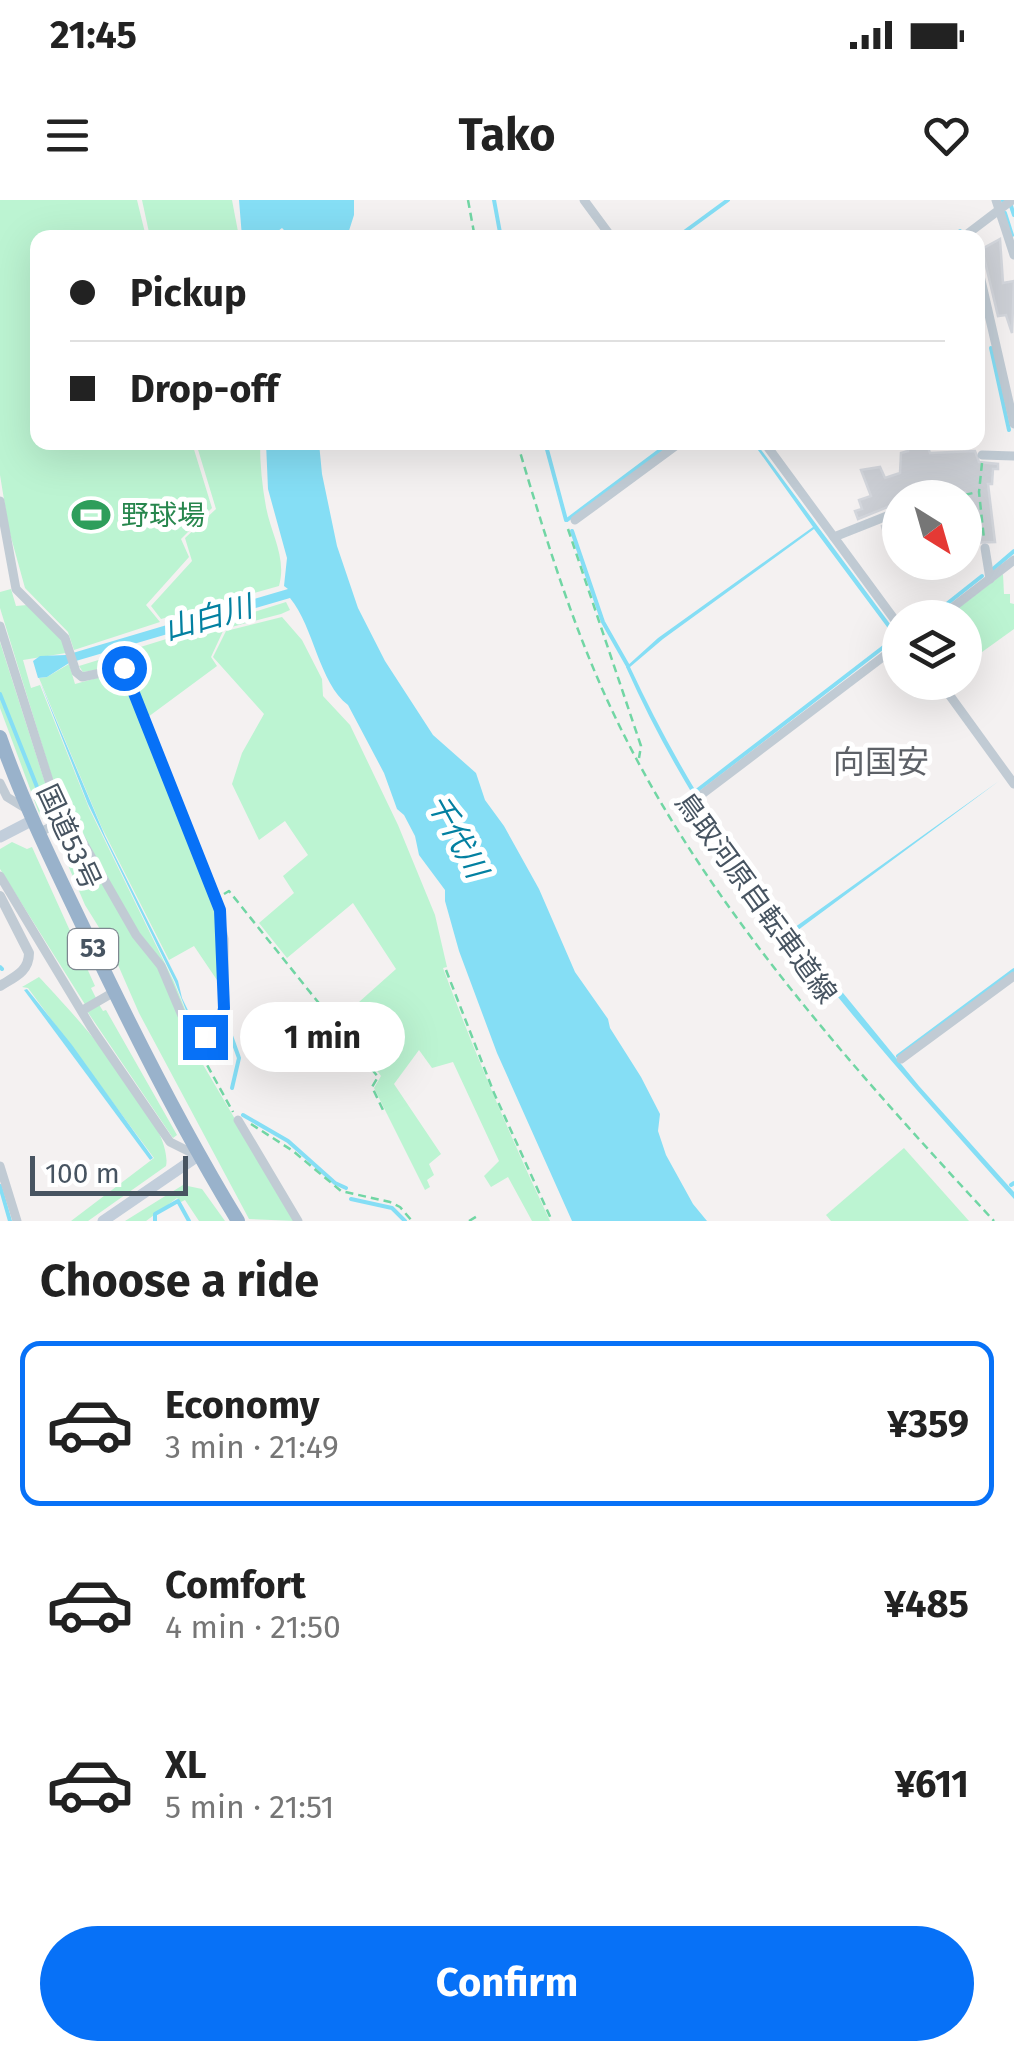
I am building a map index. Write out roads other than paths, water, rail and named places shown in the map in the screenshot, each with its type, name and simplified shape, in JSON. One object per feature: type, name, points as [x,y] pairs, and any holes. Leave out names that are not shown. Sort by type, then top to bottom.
[{"type":"highway","name":"国道53号","points":[[0,738],[33,821],[114,992],[198,1156],[238,1221]]},
{"type":"main road","points":[[0,837],[33,821]]},
{"type":"main road","points":[[103,1221],[198,1156]]},
{"type":"street","points":[[584,200],[606,230]]},
{"type":"street","points":[[973,230],[997,205],[1012,200]]},
{"type":"street","points":[[997,205],[1014,255]]},
{"type":"street","points":[[985,298],[1014,424]]},
{"type":"street","points":[[575,520],[669,450]]},
{"type":"street","points":[[770,450],[882,602]]},
{"type":"street","points":[[982,455],[1014,456]]},
{"type":"street","points":[[0,501],[16,589],[65,638],[82,677],[124,668],[216,899],[224,940],[224,1008],[215,1028],[194,1044],[161,966],[136,935],[76,830],[68,822],[33,821],[7,797],[0,783]]},
{"type":"street","points":[[834,537],[882,518]]},
{"type":"street","points":[[985,548],[990,579]]},
{"type":"street","points":[[963,600],[1014,560]]},
{"type":"street","points":[[0,626],[62,822]]},
{"type":"street","points":[[701,795],[882,658]]},
{"type":"street","points":[[953,700],[1014,784]]},
{"type":"street","points":[[0,876],[170,1142],[198,1156]]},
{"type":"street","points":[[0,896],[29,954],[22,973],[0,986]]},
{"type":"street","points":[[901,1059],[1014,976]]},
{"type":"street","points":[[83,1010],[114,992]]},
{"type":"street","points":[[238,1120],[298,1221]]},
{"type":"street","points":[[0,1166],[17,1221]]},
{"type":"water","points":[[239,200],[354,200],[349,230],[241,230]]},
{"type":"water","points":[[266,450],[320,450],[337,546],[358,608],[385,661],[433,735],[476,773],[485,800],[539,889],[575,972],[641,1077],[660,1114],[658,1131],[666,1155],[707,1221],[572,1221],[497,1053],[459,951],[445,890],[419,855],[415,836],[397,809],[384,773],[348,705],[330,683],[290,598],[69,663],[47,677],[38,678],[33,661],[40,656],[66,655],[288,589],[284,586],[287,558],[268,489]]},
{"type":"water","points":[[758,450],[761,450],[882,613],[882,620],[814,529],[630,667],[703,803],[791,930],[999,781],[794,933],[919,1086],[1014,1192],[1014,1199],[850,1012],[799,948],[704,813],[662,741],[626,667],[658,638],[813,527]]},
{"type":"water","points":[[40,682],[105,836],[178,981],[198,1031],[196,1036],[175,982],[88,804]]},
{"type":"water","points":[[24,990],[153,1158],[150,1160]]},
{"type":"waterway","points":[[494,200],[500,230]]},
{"type":"waterway","points":[[687,230],[728,200]]},
{"type":"waterway","points":[[1011,206],[1014,215]]},
{"type":"waterway","points":[[1005,213],[1012,235]]},
{"type":"waterway","points":[[991,348],[1009,430]]},
{"type":"waterway","points":[[547,450],[566,520]]},
{"type":"waterway","points":[[567,520],[660,450]]},
{"type":"waterway","points":[[572,531],[603,622],[628,666]]},
{"type":"waterway","points":[[993,569],[1014,551]]},
{"type":"waterway","points":[[952,600],[977,580]]},
{"type":"waterway","points":[[695,792],[882,648]]},
{"type":"waterway","points":[[0,694],[49,817]]},
{"type":"waterway","points":[[898,1056],[1014,970]]},
{"type":"waterway","points":[[226,1022],[239,1058],[232,1088]]},
{"type":"waterway","points":[[243,1115],[288,1141],[335,1183],[346,1188]]},
{"type":"waterway","points":[[0,1186],[10,1221]]},
{"type":"waterway","points":[[351,1199],[392,1208],[405,1221]]},
{"type":"waterway","points":[[155,1221],[155,1214],[178,1201],[189,1221]]},
{"type":"place","name":"野球場","points":[[91,515]]},
{"type":"district","name":"向国安","points":[[881,762]]},
{"type":"water label","name":"山白川","points":[[208,618]]},
{"type":"water label","name":"千代川","points":[[457,836]]}]
